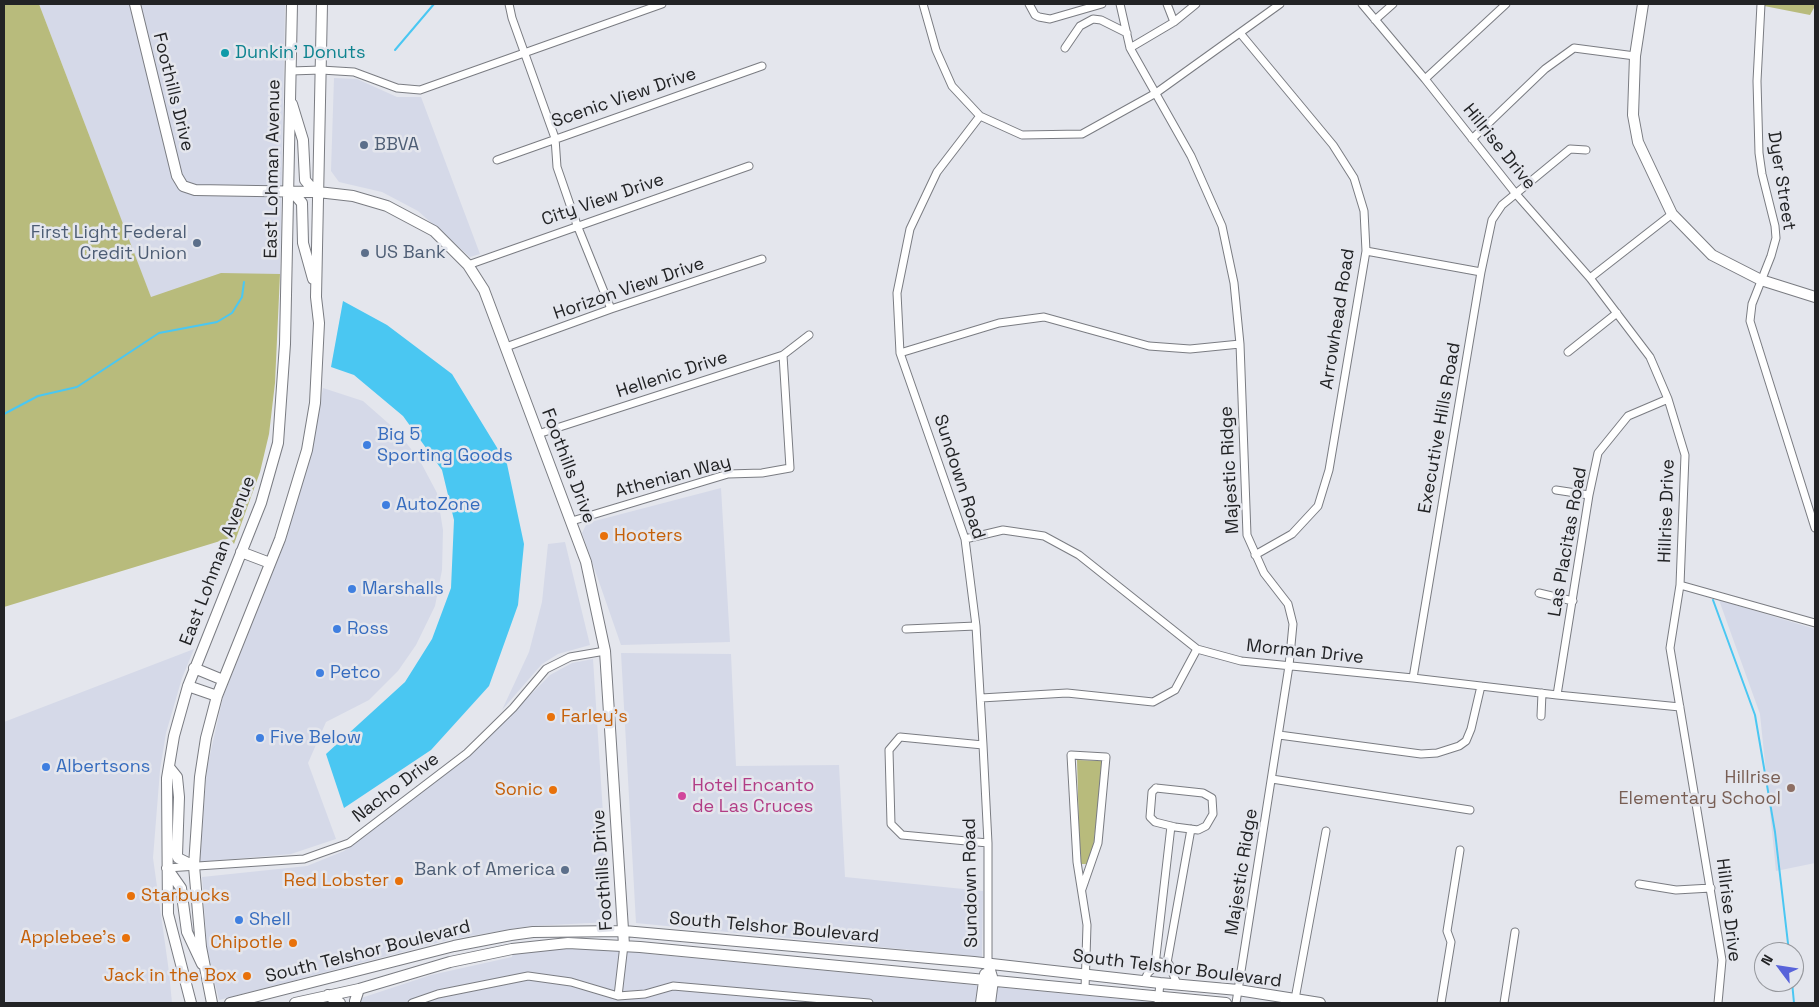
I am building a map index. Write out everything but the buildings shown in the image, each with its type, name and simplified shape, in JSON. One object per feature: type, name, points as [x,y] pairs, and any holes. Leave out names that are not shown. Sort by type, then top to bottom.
[{"type":"main road","name":"Foothills Drive","points":[[135,4],[176,176],[181,189],[318,192],[353,196],[387,206],[434,231],[468,265],[484,290],[586,562],[605,651],[624,945]]},
{"type":"main road","name":"East Lohman Avenue","points":[[191,1003],[168,914],[167,778],[174,736],[188,686],[262,502],[278,443],[285,344],[292,4]]},
{"type":"main road","points":[[316,297],[322,4]]},
{"type":"main road","points":[[1643,4],[1635,56],[1633,114],[1638,142],[1672,214],[1712,254],[1761,280],[1815,297]]},
{"type":"main road","points":[[290,94],[303,140],[304,176],[310,186],[318,192]]},
{"type":"main road","points":[[212,1003],[201,947],[194,866],[200,777],[206,738],[217,696],[280,539],[308,450],[315,403],[319,323],[316,297],[303,243],[302,204],[296,196],[288,192]]},
{"type":"main road","points":[[241,552],[270,563]]},
{"type":"main road","points":[[194,668],[224,680]]},
{"type":"main road","points":[[188,686],[217,696]]},
{"type":"main road","points":[[169,767],[177,777],[179,797],[176,855],[178,858],[194,866]]},
{"type":"main road","points":[[167,868],[181,888],[187,932],[194,951],[206,971]]},
{"type":"main road","name":"South Telshor Boulevard","points":[[230,1003],[433,952],[518,934],[624,931],[740,940],[1087,974],[1238,990],[1320,1003]]},
{"type":"main road","name":"South Telshor Boulevard","points":[[295,1003],[359,989],[450,962],[512,949],[568,942],[624,945],[1085,989],[1158,1000],[1226,1003]]},
{"type":"main road","points":[[373,985],[381,978],[427,962],[431,959],[433,952]]},
{"type":"main road","name":"Sundown Road","points":[[988,964],[990,1003]]},
{"type":"main road","name":"Sundown Road","points":[[981,1003],[988,980]]},
{"type":"main road","points":[[356,1003],[359,989]]},
{"type":"main road","points":[[328,995],[340,1003]]},
{"type":"street","points":[[509,4],[524,54],[555,138],[557,167],[577,225],[611,309]]},
{"type":"street","points":[[291,71],[354,72],[397,88],[420,90],[662,4]]},
{"type":"street","points":[[923,4],[936,50],[952,86],[980,116],[1022,135],[1082,134],[1156,93],[1280,4]]},
{"type":"street","points":[[1029,4],[1035,15],[1050,19],[1102,4]]},
{"type":"street","name":"Majestic Ridge","points":[[1120,4],[1130,48],[1191,156],[1222,226],[1234,283],[1240,344],[1247,535],[1264,572],[1288,604],[1293,624],[1289,666],[1236,1003]]},
{"type":"street","points":[[1167,4],[1174,22]]},
{"type":"street","points":[[1130,48],[1174,22],[1196,4]]},
{"type":"street","name":"Hillrise Drive","points":[[1362,4],[1425,79],[1516,194],[1590,278],[1650,357],[1668,399],[1685,455],[1680,585],[1670,648],[1712,888],[1722,960],[1718,1003]]},
{"type":"street","points":[[1375,20],[1392,4]]},
{"type":"street","points":[[1425,79],[1506,4]]},
{"type":"street","name":"Dyer Street","points":[[1761,4],[1757,81],[1759,153],[1763,180],[1776,232],[1773,250],[1752,304],[1751,326],[1815,528]]},
{"type":"street","points":[[1065,48],[1080,26],[1093,19],[1101,20],[1127,32]]},
{"type":"street","name":"Arrowhead Road","points":[[1240,33],[1333,146],[1354,178],[1364,211],[1366,251],[1330,470],[1318,506],[1292,534],[1255,555]]},
{"type":"street","points":[[1472,139],[1545,69],[1574,48],[1635,56]]},
{"type":"street","name":"Scenic View Drive","points":[[497,160],[762,66]]},
{"type":"street","name":"Sundown Road","points":[[980,116],[937,172],[910,229],[897,293],[900,352],[965,539],[976,626],[984,746],[988,843],[988,964]]},
{"type":"street","name":"Executive Hills Road","points":[[1414,678],[1492,220],[1502,205],[1570,149],[1586,150]]},
{"type":"street","name":"City View Drive","points":[[468,265],[577,225],[749,166]]},
{"type":"street","points":[[1590,278],[1672,214]]},
{"type":"street","points":[[1366,251],[1482,272]]},
{"type":"street","name":"Horizon View Drive","points":[[506,348],[611,309],[762,259]]},
{"type":"street","points":[[1568,352],[1617,313]]},
{"type":"street","points":[[900,352],[999,323],[1044,317],[1149,346],[1190,349],[1240,344]]},
{"type":"street","name":"Hellenic Drive","points":[[538,434],[783,355],[809,335]]},
{"type":"street","name":"Athenian Way","points":[[572,521],[728,474],[790,468],[783,355]]},
{"type":"street","name":"Las Placitas Road","points":[[1557,695],[1589,495],[1598,453],[1628,416],[1668,399]]},
{"type":"street","points":[[1556,490],[1589,495]]},
{"type":"street","name":"Morman Drive","points":[[965,539],[1002,530],[1044,536],[1079,555],[1197,649],[1241,661],[1680,707]]},
{"type":"street","points":[[1680,585],[1815,623]]},
{"type":"street","points":[[1539,594],[1573,601]]},
{"type":"street","points":[[906,629],[976,626]]},
{"type":"street","points":[[981,698],[1067,694],[1153,702],[1176,690],[1197,649]]},
{"type":"street","name":"Nacho Drive","points":[[167,868],[304,859],[349,843],[467,753],[513,708],[546,669],[570,657],[605,651]]},
{"type":"street","points":[[1278,735],[1421,754],[1437,753],[1459,746],[1466,741],[1471,729],[1481,686]]},
{"type":"street","points":[[1541,716],[1542,693]]},
{"type":"street","points":[[984,746],[900,737],[889,750],[891,824],[902,835],[988,843]]},
{"type":"street","points":[[1082,889],[1098,843],[1106,757],[1071,755],[1077,862],[1087,925],[1087,974],[1085,989]]},
{"type":"street","points":[[1272,779],[1470,810]]},
{"type":"street","points":[[1156,788],[1202,793],[1212,798],[1212,814],[1206,826],[1198,830],[1171,826],[1155,822],[1150,817],[1152,792],[1156,788]]},
{"type":"street","points":[[1155,965],[1171,826]]},
{"type":"street","points":[[1167,963],[1191,829]]},
{"type":"street","points":[[1294,999],[1326,831]]},
{"type":"street","points":[[1441,1003],[1451,942],[1447,931],[1460,850]]},
{"type":"street","points":[[1640,884],[1676,890],[1712,888]]},
{"type":"street","points":[[1504,1003],[1515,932]]},
{"type":"street","name":"Foothills Drive","points":[[618,996],[624,945]]},
{"type":"street","points":[[1144,981],[1155,965],[1160,962],[1169,964],[1177,984]]},
{"type":"street","points":[[412,1003],[438,994],[528,976],[571,982],[618,996],[645,994],[673,986],[869,1003]]},
{"type":"street","points":[[1158,1000],[1160,983]]},
{"type":"shaded area","points":[[39,4],[285,4],[280,274],[214,277],[151,298]]},
{"type":"shaded area","points":[[334,78],[357,79],[397,97],[421,97],[480,254],[470,257],[418,211],[382,192],[339,182],[331,171]]},
{"type":"shaded area","points":[[323,388],[363,401],[396,430],[419,459],[437,493],[443,530],[442,570],[435,606],[416,645],[398,671],[369,700],[326,722],[308,763],[336,839],[291,854],[200,862],[207,768],[223,697],[285,542],[315,434]]},
{"type":"shaded area","points":[[721,488],[730,642],[621,645],[582,533],[587,523]]},
{"type":"shaded area","points":[[565,542],[590,645],[558,654],[542,664],[502,710],[529,652],[542,602],[548,544]]},
{"type":"shaded area","name":"Hillrise Elementary School","points":[[1719,600],[1815,629],[1815,863],[1776,871],[1760,714]]},
{"type":"shaded area","points":[[194,649],[182,678],[166,733],[160,770],[153,858],[172,1003],[4,1003],[4,722]]},
{"type":"shaded area","points":[[621,653],[731,654],[736,766],[839,765],[845,877],[983,891],[982,957],[636,923]]},
{"type":"shaded area","points":[[593,659],[610,922],[530,926],[452,939],[219,1000],[207,949],[202,877],[307,866],[344,851],[471,755],[550,675],[572,663]]},
{"type":"shaded area","points":[[624,945],[650,954],[1152,1002],[346,1003],[431,975],[512,957],[512,949]]},
{"type":"green space","points":[[4,4],[39,4],[151,297],[221,273],[280,274],[275,383],[269,434],[260,472],[234,544],[230,538],[4,607]]},
{"type":"green space","points":[[1754,4],[1815,4],[1815,6],[1810,15]]},
{"type":"green space","points":[[1077,760],[1103,761],[1093,849],[1087,864],[1080,864]]},
{"type":"water","points":[[343,301],[387,325],[452,374],[507,464],[524,544],[518,605],[489,686],[431,750],[344,808],[326,754],[405,682],[432,639],[451,588],[454,520],[442,470],[403,416],[354,375],[331,367]]},
{"type":"waterway","points":[[395,50],[434,4]]},
{"type":"waterway","points":[[4,414],[38,396],[77,387],[159,333],[217,322],[232,313],[242,297],[244,282]]},
{"type":"waterway","points":[[1713,600],[1755,715],[1775,832],[1788,942]]},
{"type":"waterway","points":[[1793,992],[1794,1003]]},
{"type":"place","name":"Dunkin' Donuts","points":[[225,53]]},
{"type":"place","name":"BBVA","points":[[364,145]]},
{"type":"place","name":"First Light Federal Credit Union","points":[[197,243]]},
{"type":"place","name":"US Bank","points":[[365,253]]},
{"type":"place","name":"Big 5 Sporting Goods","points":[[367,445]]},
{"type":"place","name":"AutoZone","points":[[386,505]]},
{"type":"place","name":"Hooters","points":[[604,536]]},
{"type":"place","name":"Marshalls","points":[[352,589]]},
{"type":"place","name":"Ross","points":[[337,629]]},
{"type":"place","name":"Petco","points":[[320,673]]},
{"type":"place","name":"Farley's","points":[[551,717]]},
{"type":"place","name":"Five Below","points":[[260,738]]},
{"type":"place","name":"Albertsons","points":[[46,767]]},
{"type":"place","name":"Hillrise Elementary School","points":[[1791,788]]},
{"type":"place","name":"Sonic","points":[[553,790]]},
{"type":"place","name":"Hotel Encanto de Las Cruces","points":[[682,796]]},
{"type":"place","name":"Bank of America","points":[[565,870]]},
{"type":"place","name":"Red Lobster","points":[[399,881]]},
{"type":"place","name":"Starbucks","points":[[131,896]]},
{"type":"place","name":"Shell","points":[[239,920]]},
{"type":"place","name":"Applebee's","points":[[126,938]]},
{"type":"place","name":"Chipotle","points":[[293,943]]},
{"type":"place","name":"Jack in the Box","points":[[247,976]]}]
